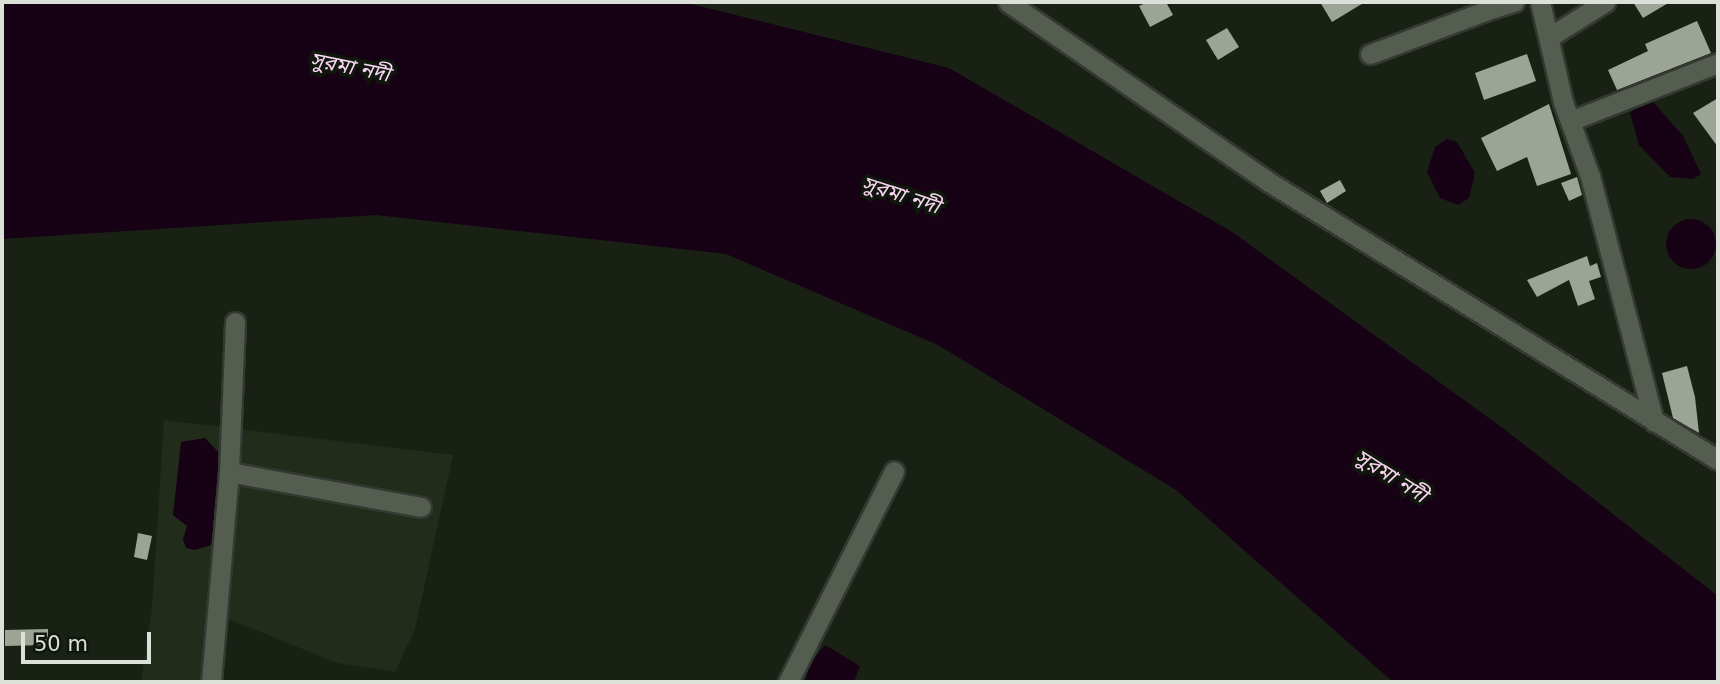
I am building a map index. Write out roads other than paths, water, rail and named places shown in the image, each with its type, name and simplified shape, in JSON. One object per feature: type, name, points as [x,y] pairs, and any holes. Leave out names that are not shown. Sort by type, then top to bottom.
[{"type":"street","points":[[1008,2],[1269,181],[1718,460]]},
{"type":"street","points":[[1370,54],[1492,5],[1514,2]]},
{"type":"street","points":[[1540,2],[1551,36],[1570,121],[1590,176],[1654,422]]},
{"type":"street","points":[[1551,36],[1605,2]]},
{"type":"street","points":[[1570,121],[1718,63]]},
{"type":"street","points":[[211,682],[229,472],[235,322]]},
{"type":"street","points":[[788,682],[894,471]]},
{"type":"street","points":[[229,472],[421,507]]},
{"type":"water","name":"সুরমা নদী","points":[[2,2],[683,2],[949,68],[1232,232],[1504,429],[1718,596],[1718,682],[1393,682],[1176,490],[938,345],[726,254],[376,215],[2,239]]},
{"type":"water","points":[[1653,102],[1683,136],[1701,174],[1693,179],[1670,177],[1639,145],[1630,113],[1642,103]]},
{"type":"water","points":[[1447,139],[1457,142],[1475,173],[1469,198],[1458,205],[1440,198],[1427,172],[1435,147]]},
{"type":"water","points":[[1691,219],[1708,227],[1716,244],[1708,261],[1691,269],[1674,261],[1666,244],[1674,227]]},
{"type":"water","points":[[205,438],[219,453],[218,501],[211,545],[195,550],[186,548],[183,539],[187,526],[173,515],[181,442]]},
{"type":"water","points":[[825,645],[860,666],[854,682],[805,682],[810,663]]}]
